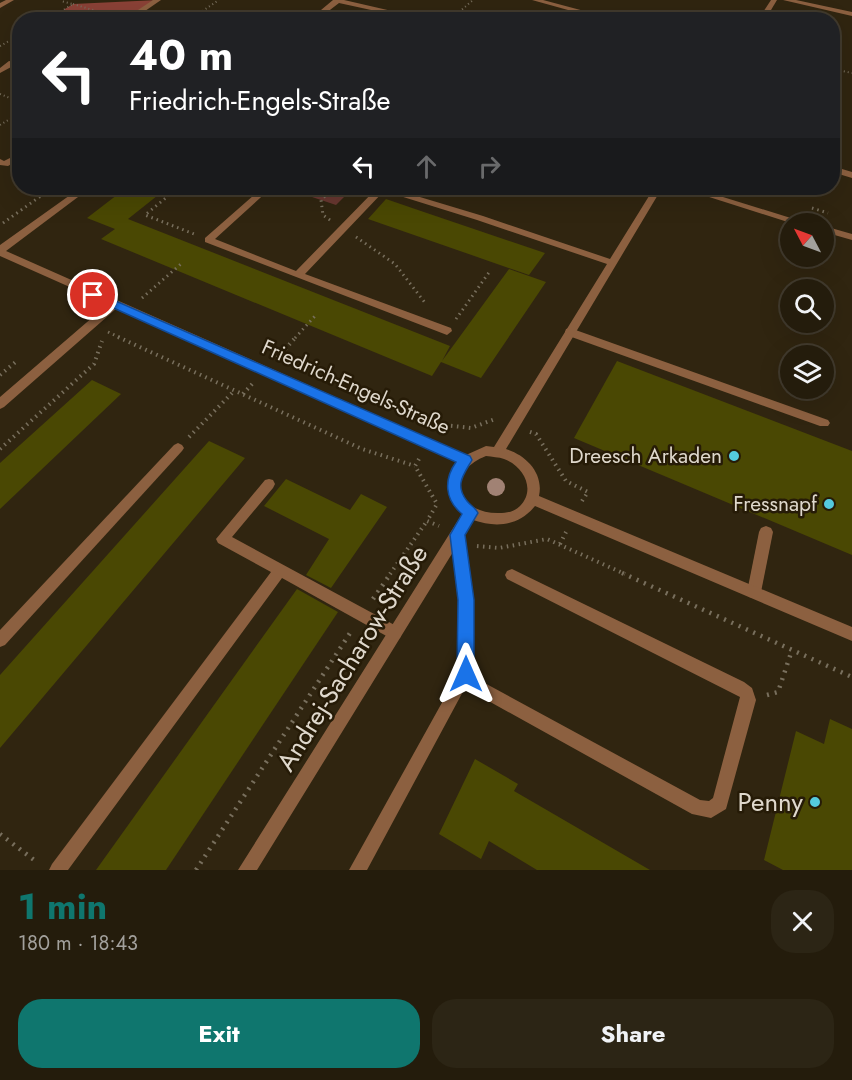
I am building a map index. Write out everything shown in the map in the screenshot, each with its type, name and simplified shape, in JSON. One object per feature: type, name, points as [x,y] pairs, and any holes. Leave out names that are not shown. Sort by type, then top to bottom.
[{"type":"street","points":[[0,6],[11,0]]},
{"type":"street","points":[[139,12],[158,0]]},
{"type":"street","points":[[322,12],[338,0],[370,9],[398,12]]},
{"type":"street","points":[[535,0],[583,12]]},
{"type":"street","points":[[786,0],[852,14]]},
{"type":"street","points":[[0,251],[76,195]]},
{"type":"street","points":[[259,195],[208,240],[447,331]]},
{"type":"street","points":[[298,275],[345,230],[376,195]]},
{"type":"street","points":[[404,195],[610,262]]},
{"type":"street","points":[[414,198],[417,195]]},
{"type":"street","points":[[457,535],[470,513],[488,519],[507,519],[527,508],[533,499],[534,478],[528,468],[510,454],[498,452],[610,262],[653,195]]},
{"type":"street","points":[[709,195],[780,216]]},
{"type":"street","points":[[834,232],[852,237]]},
{"type":"street","name":"Friedrich-Engels-Straße","points":[[0,251],[465,460]]},
{"type":"street","points":[[0,404],[115,304]]},
{"type":"street","points":[[570,332],[824,423]]},
{"type":"street","points":[[0,640],[178,448]]},
{"type":"street","name":"Friedrich-Engels-Straße","points":[[470,513],[461,505],[453,486],[454,476],[465,460],[486,451],[498,452]]},
{"type":"street","points":[[268,483],[223,539],[395,633]]},
{"type":"street","points":[[533,499],[852,634]]},
{"type":"street","points":[[754,592],[766,532]]},
{"type":"street","name":"Andrej-Sacharow-Straße","points":[[247,870],[457,535]]},
{"type":"street","name":"Andrej-Sacharow-Straße","points":[[358,870],[466,674],[466,600],[457,535]]},
{"type":"street","points":[[58,870],[280,570]]},
{"type":"street","points":[[463,679],[698,808],[711,810],[720,803],[748,700],[747,693],[512,575]]},
{"type":"path","points":[[201,12],[219,0]]},
{"type":"path","points":[[459,12],[473,0]]},
{"type":"path","points":[[61,1],[101,12]]},
{"type":"path","points":[[60,12],[74,4]]},
{"type":"path","points":[[3,223],[42,195]]},
{"type":"path","points":[[169,195],[145,215],[208,240]]},
{"type":"path","points":[[326,195],[321,200],[323,214],[395,264],[447,331],[490,271]]},
{"type":"path","points":[[129,310],[182,262]]},
{"type":"path","points":[[0,449],[94,364],[106,331],[362,449],[415,466],[437,504],[196,870]]},
{"type":"path","points":[[178,448],[234,390]]},
{"type":"path","points":[[415,466],[429,443],[444,425],[471,428],[492,418],[536,434],[566,481],[588,492],[560,544]]},
{"type":"path","points":[[427,520],[475,545],[499,548],[547,539],[852,677]]},
{"type":"path","points":[[748,700],[778,692],[792,650]]},
{"type":"path","points":[[0,834],[47,870]]},
{"type":"shaded area","points":[[158,0],[138,12],[60,12],[73,4]]},
{"type":"shaded area","points":[[306,195],[346,195],[336,205]]},
{"type":"building","points":[[117,195],[158,195],[128,219],[450,346],[442,361],[509,269],[546,282],[481,378],[441,362],[432,376],[101,239],[115,229],[87,218]]},
{"type":"building","points":[[386,199],[545,253],[529,275],[368,219]]},
{"type":"building","name":"Dreesch Arkaden","points":[[617,361],[852,451],[852,555],[574,438]]},
{"type":"building","points":[[92,380],[121,394],[0,509],[0,463]]},
{"type":"building","points":[[209,441],[245,458],[0,748],[0,675]]},
{"type":"building","points":[[286,479],[350,510],[361,494],[387,507],[331,588],[306,575],[329,539],[264,506]]},
{"type":"building","points":[[297,589],[338,612],[166,870],[96,870]]},
{"type":"building","name":"Penny","points":[[830,719],[852,729],[852,870],[783,870],[764,860],[796,731],[824,744]]},
{"type":"building","points":[[475,759],[518,784],[514,791],[650,870],[537,870],[489,841],[481,859],[439,834]]},
{"type":"place","name":"Dreesch Arkaden","points":[[734,456]]},
{"type":"place","name":"Fressnapf","points":[[829,504]]},
{"type":"place","name":"Penny","points":[[815,802]]},
{"type":"route","points":[[93,295],[266,369],[465,460],[458,467],[453,486],[461,505],[470,513],[457,535],[466,600],[466,674]]}]
